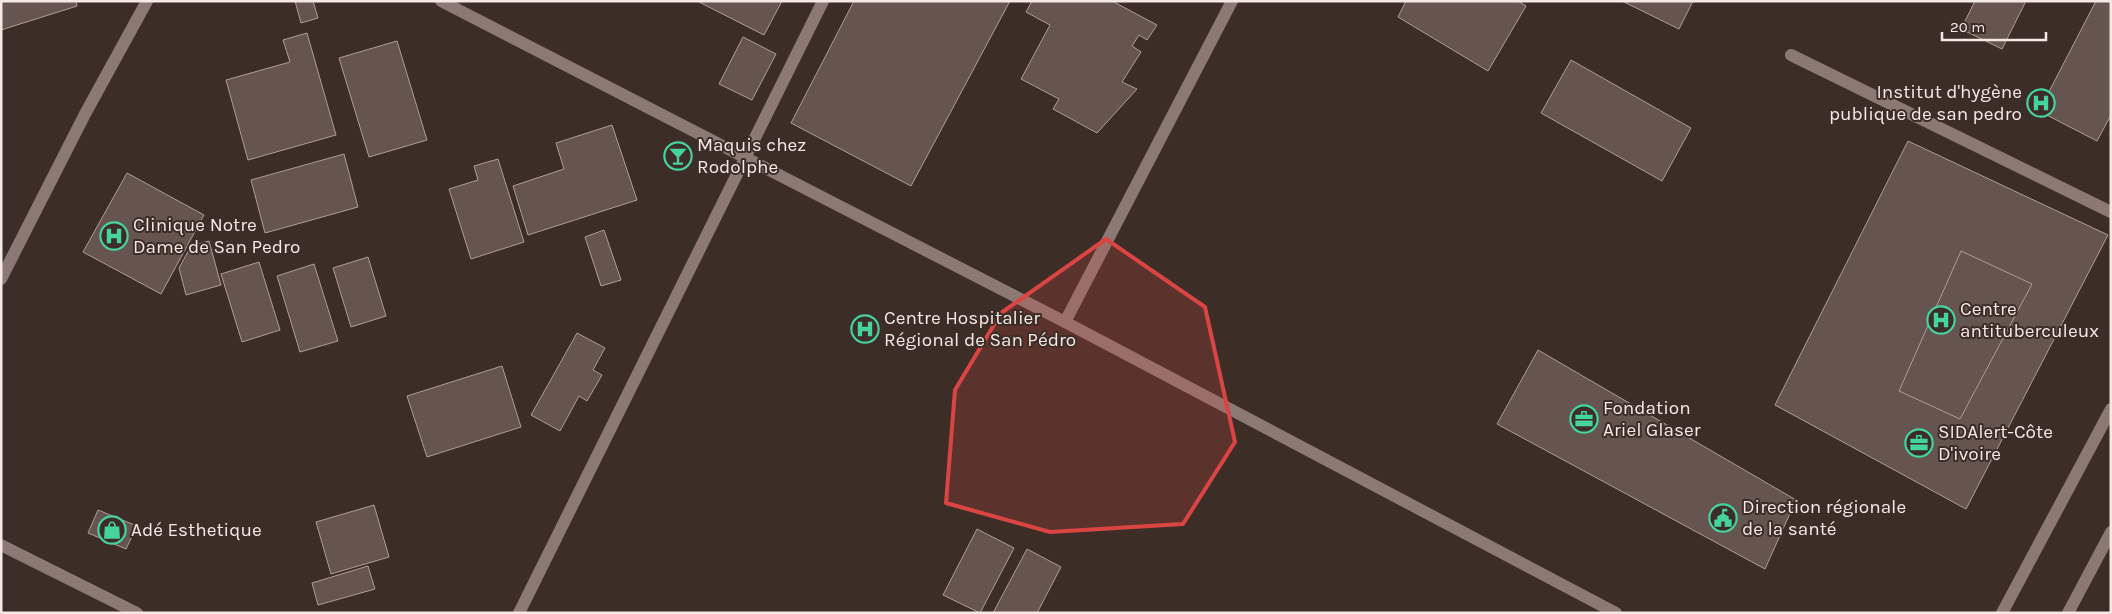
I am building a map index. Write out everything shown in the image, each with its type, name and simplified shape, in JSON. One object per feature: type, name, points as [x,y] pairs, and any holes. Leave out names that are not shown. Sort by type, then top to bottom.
[{"type":"street","points":[[1,279],[147,1]]},
{"type":"street","points":[[441,1],[1065,322],[1616,613]]},
{"type":"street","points":[[519,613],[824,1]]},
{"type":"street","points":[[1065,322],[1232,1]]},
{"type":"street","points":[[1791,55],[2111,212]]},
{"type":"street","points":[[2002,613],[2111,410]]},
{"type":"street","points":[[2068,613],[2111,532]]},
{"type":"street","points":[[1,545],[137,613]]},
{"type":"highlighted area","points":[[1106,239],[1205,307],[1235,442],[1183,524],[1050,532],[946,503],[955,390],[1001,313]]},
{"type":"building","points":[[1,1],[76,1],[77,6],[1,30]]},
{"type":"building","points":[[295,1],[313,1],[318,18],[301,23]]},
{"type":"building","points":[[697,1],[782,1],[764,35]]},
{"type":"building","points":[[854,1],[1010,1],[911,186],[791,123]]},
{"type":"building","points":[[1032,1],[1112,1],[1157,25],[1147,40],[1139,35],[1132,46],[1141,52],[1122,82],[1137,89],[1097,133],[1053,109],[1059,99],[1021,79],[1050,25],[1026,12]]},
{"type":"building","points":[[1406,1],[1518,1],[1526,6],[1488,71],[1398,17]]},
{"type":"building","points":[[1622,1],[1693,1],[1679,29]]},
{"type":"building","points":[[1975,1],[2026,1],[2002,49],[1961,29]]},
{"type":"building","name":"Institut d'hygène publique de san pedro","points":[[2096,1],[2111,1],[2111,115],[2097,141],[2039,111]]},
{"type":"building","points":[[307,33],[336,135],[248,160],[226,80],[290,62],[283,40]]},
{"type":"building","points":[[743,37],[776,54],[752,100],[719,84]]},
{"type":"building","points":[[397,41],[427,140],[369,157],[339,58]]},
{"type":"building","points":[[1571,60],[1691,128],[1662,181],[1541,113]]},
{"type":"building","points":[[612,125],[637,200],[528,235],[513,186],[564,169],[556,143]]},
{"type":"building","name":"Centre antituberculeux","points":[[1908,141],[2108,235],[1966,509],[1775,405]]},
{"type":"building","points":[[344,154],[358,207],[265,233],[251,180]]},
{"type":"building","points":[[498,159],[524,242],[471,259],[449,189],[478,180],[474,166]]},
{"type":"building","points":[[127,173],[204,215],[161,294],[83,252]]},
{"type":"building","points":[[604,230],[621,280],[601,286],[585,237]]},
{"type":"building","points":[[209,241],[221,285],[186,295],[179,268],[191,246]]},
{"type":"building","points":[[1961,251],[2032,284],[1960,419],[1899,391]]},
{"type":"building","points":[[368,257],[386,316],[351,327],[333,268]]},
{"type":"building","points":[[259,262],[280,330],[242,342],[221,274]]},
{"type":"building","points":[[314,264],[338,341],[300,352],[277,276]]},
{"type":"building","points":[[577,333],[605,348],[593,370],[602,375],[587,401],[579,396],[560,431],[531,415]]},
{"type":"building","points":[[1538,350],[1796,500],[1765,569],[1497,424]]},
{"type":"building","points":[[502,366],[521,427],[427,457],[407,396]]},
{"type":"building","points":[[374,505],[389,557],[331,574],[316,522]]},
{"type":"building","points":[[98,510],[137,526],[126,549],[88,533]]},
{"type":"building","points":[[977,529],[1014,548],[980,613],[943,595]]},
{"type":"building","points":[[1027,549],[1061,567],[1037,613],[993,613]]},
{"type":"building","points":[[368,566],[375,589],[318,605],[312,583]]},
{"type":"place","name":"Institut d'hygène publique de san pedro","points":[[2041,103]]},
{"type":"place","name":"Maquis chez Rodolphe","points":[[678,156]]},
{"type":"place","name":"Clinique Notre Dame de San Pedro","points":[[114,236]]},
{"type":"place","name":"Centre antituberculeux","points":[[1941,320]]},
{"type":"place","name":"Centre Hospitalier Régional de San Pédro","points":[[865,329]]},
{"type":"place","name":"Fondation Ariel Glaser","points":[[1584,419]]},
{"type":"place","name":"SIDAlert-Côte D'ivoire","points":[[1919,443]]},
{"type":"place","name":"Direction régionale de la santé","points":[[1723,518]]},
{"type":"place","name":"Adé Esthetique","points":[[112,530]]}]
